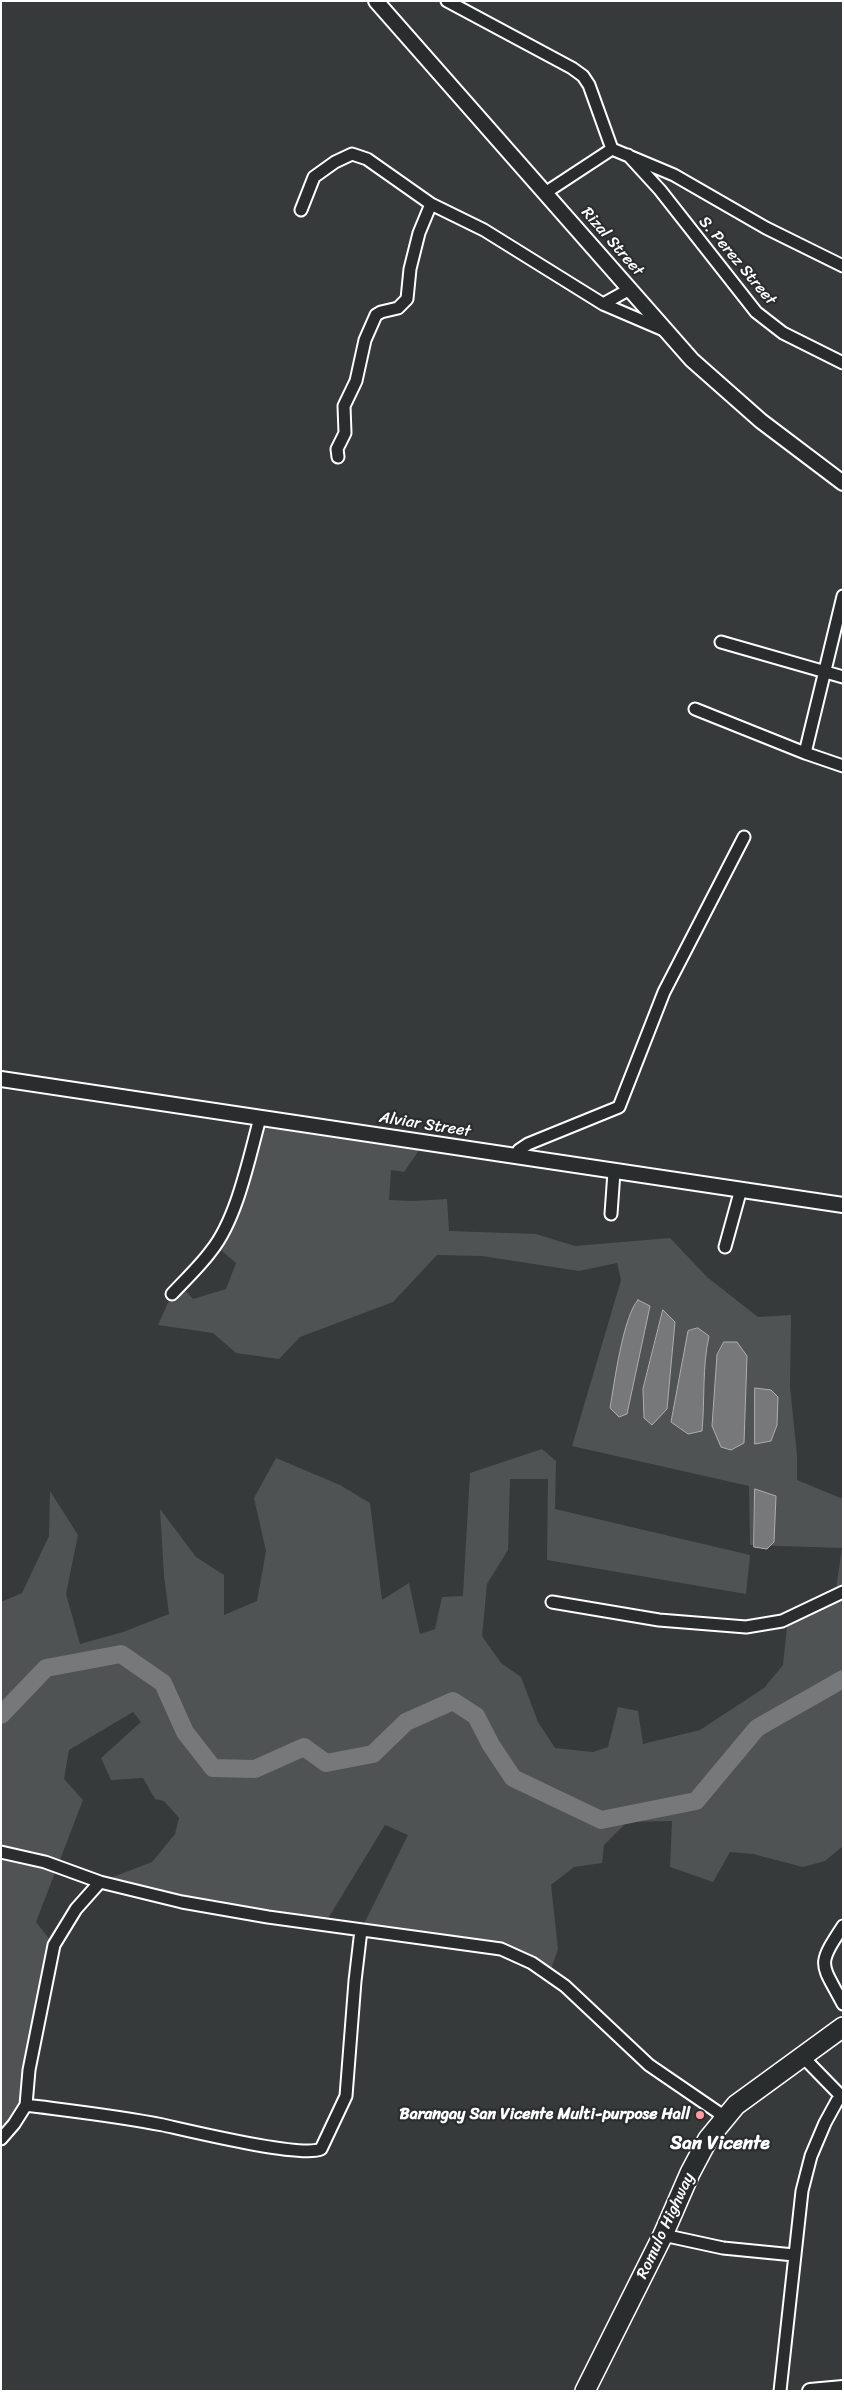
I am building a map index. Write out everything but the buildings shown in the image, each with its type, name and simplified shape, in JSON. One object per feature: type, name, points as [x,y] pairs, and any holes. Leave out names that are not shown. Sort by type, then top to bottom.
[{"type":"highway","name":"Romulo Highway","points":[[585,2391],[663,2235],[702,2151],[725,2117],[744,2098],[843,2027]]},
{"type":"street","name":"Rizal Street","points":[[376,1],[692,360],[761,421],[843,483]]},
{"type":"street","points":[[447,1],[572,68],[583,76],[589,84],[612,148],[674,175],[766,228],[843,266]]},
{"type":"street","points":[[545,193],[612,148]]},
{"type":"street","points":[[301,210],[314,177],[335,162],[352,154],[367,159],[431,204],[484,230],[602,304],[668,332]]},
{"type":"street","name":"S. Perez Street","points":[[628,155],[660,190],[756,312],[783,333],[843,363]]},
{"type":"street","points":[[338,457],[336,449],[345,433],[344,406],[356,381],[365,340],[376,315],[398,308],[407,299],[419,234],[431,204]]},
{"type":"street","points":[[602,304],[630,289]]},
{"type":"street","points":[[806,753],[823,673],[839,626],[843,596]]},
{"type":"street","points":[[721,642],[823,673],[843,677]]},
{"type":"street","points":[[694,709],[843,766]]},
{"type":"street","points":[[516,1157],[519,1150],[528,1144],[619,1107],[664,992],[744,838]]},
{"type":"street","name":"Alviar Street","points":[[1,1079],[843,1205]]},
{"type":"street","points":[[172,1294],[212,1251],[222,1235],[244,1177],[260,1118]]},
{"type":"street","points":[[611,1214],[614,1172]]},
{"type":"street","points":[[725,1246],[741,1189]]},
{"type":"street","points":[[552,1602],[658,1620],[746,1627],[782,1620],[843,1592]]},
{"type":"street","points":[[1,1852],[45,1862],[100,1882],[182,1902],[501,1949],[532,1963],[565,1986],[649,2065],[725,2117]]},
{"type":"street","points":[[1,2139],[14,2124],[26,2105],[29,2070],[54,1945],[76,1909],[100,1882]]},
{"type":"street","points":[[843,1926],[824,1955],[823,1964],[843,2004]]},
{"type":"street","points":[[26,2105],[108,2115],[199,2134],[296,2150],[315,2152],[321,2149],[346,2096],[355,1981],[362,1930]]},
{"type":"street","points":[[780,2391],[800,2203],[811,2156],[825,2124],[842,2096],[803,2057]]},
{"type":"street","points":[[663,2235],[723,2248],[794,2256]]},
{"type":"street","points":[[814,2390],[843,2388]]},
{"type":"shaded area","points":[[260,1118],[424,1143],[404,1172],[391,1170],[389,1200],[447,1199],[449,1231],[536,1234],[575,1246],[670,1238],[707,1277],[758,1317],[791,1315],[790,1387],[797,1455],[797,1480],[843,1499],[843,1846],[825,1861],[803,1867],[753,1854],[730,1852],[713,1882],[670,1867],[672,1821],[627,1822],[604,1845],[602,1863],[574,1867],[551,1885],[558,1949],[549,1975],[501,1949],[361,1930],[408,1835],[385,1825],[324,1925],[100,1882],[152,1862],[175,1834],[179,1818],[164,1801],[155,1799],[143,1778],[111,1780],[101,1758],[141,1722],[133,1712],[69,1750],[64,1779],[83,1800],[36,1922],[54,1945],[22,2109],[1,2139],[1,1602],[22,1593],[49,1536],[50,1491],[78,1535],[66,1594],[80,1644],[123,1632],[169,1614],[164,1576],[160,1509],[196,1557],[224,1575],[224,1615],[257,1601],[266,1551],[254,1498],[276,1458],[340,1485],[370,1503],[382,1600],[409,1583],[420,1634],[435,1629],[442,1597],[463,1596],[470,1473],[542,1449],[556,1461],[555,1509],[750,1555],[746,1594],[547,1560],[548,1479],[510,1479],[508,1550],[487,1584],[482,1636],[501,1663],[521,1677],[538,1722],[555,1748],[593,1752],[608,1747],[618,1707],[638,1711],[643,1744],[700,1730],[764,1688],[783,1665],[788,1618],[835,1596],[842,1548],[750,1545],[749,1486],[572,1446],[621,1280],[617,1263],[579,1271],[482,1256],[437,1255],[393,1302],[300,1337],[279,1359],[236,1353],[213,1333],[158,1325],[172,1294],[180,1285],[193,1299],[226,1289],[236,1263],[215,1245]]},
{"type":"shaded area","points":[[638,1300],[650,1306],[627,1414],[619,1417],[610,1408],[624,1335],[628,1320]]},
{"type":"shaded area","points":[[663,1310],[675,1322],[667,1409],[652,1425],[644,1418],[643,1389]]},
{"type":"shaded area","points":[[698,1328],[709,1336],[704,1372],[702,1431],[688,1434],[671,1422],[688,1331]]},
{"type":"shaded area","points":[[724,1342],[737,1342],[747,1356],[744,1443],[731,1450],[721,1447],[712,1426],[717,1355]]},
{"type":"shaded area","points":[[755,1388],[771,1390],[778,1397],[777,1425],[771,1441],[755,1444]]},
{"type":"shaded area","points":[[755,1489],[776,1496],[774,1542],[767,1549],[754,1547]]},
{"type":"waterway","points":[[1,1715],[46,1668],[121,1654],[163,1683],[185,1732],[213,1768],[255,1769],[304,1747],[326,1763],[373,1754],[406,1722],[453,1701],[476,1716],[491,1745],[513,1778],[601,1820],[696,1801],[757,1728],[843,1679]]},
{"type":"place","name":"Barangay San Vicente Multi-purpose Hall","points":[[700,2115]]},
{"type":"district","name":"San Vicente","points":[[720,2144]]}]
